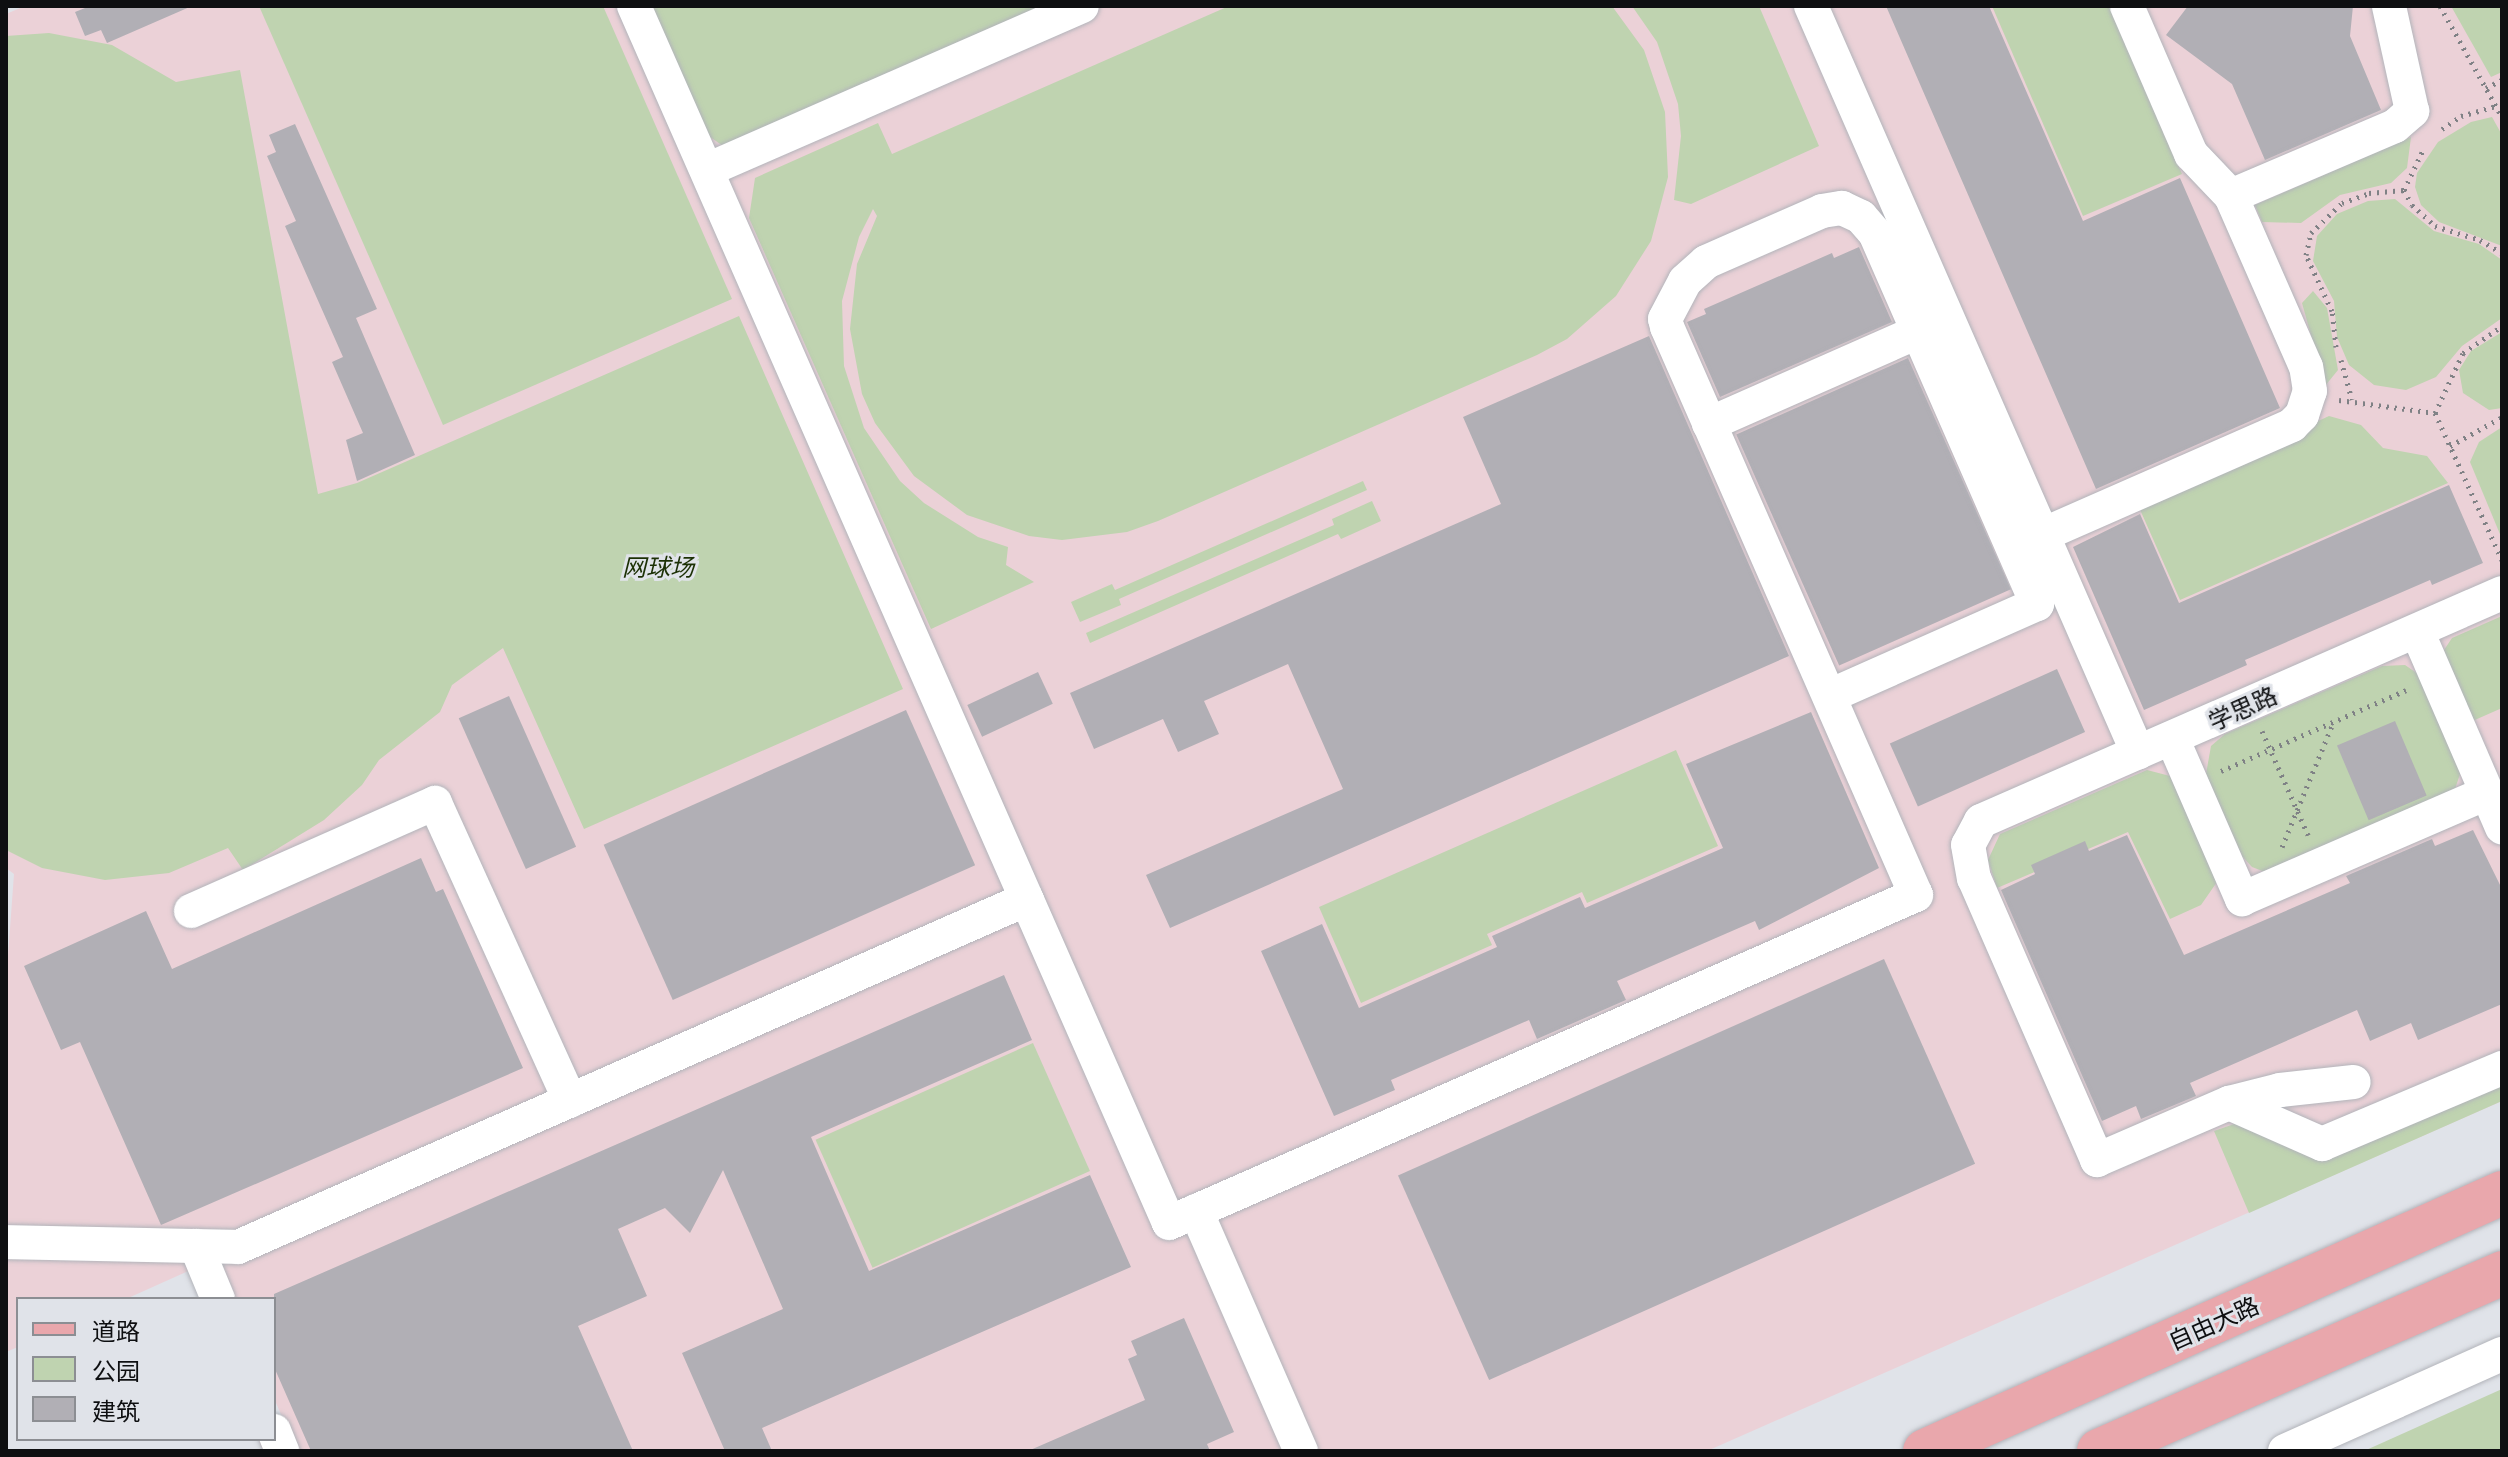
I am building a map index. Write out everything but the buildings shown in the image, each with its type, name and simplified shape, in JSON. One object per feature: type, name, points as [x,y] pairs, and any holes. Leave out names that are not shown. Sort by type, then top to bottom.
[{"type":"main road","name":"自由大路","points":[[1925,1451],[2502,1193]]},
{"type":"main road","points":[[2099,1451],[2502,1273]]},
{"type":"street","points":[[634,6],[1169,1223],[1916,895],[1709,424],[1665,319],[1685,281],[1720,256],[1822,211],[1851,211],[1875,233],[2037,604],[1829,696]]},
{"type":"street","points":[[707,170],[1082,6]]},
{"type":"street","points":[[1811,6],[2138,753]]},
{"type":"street","points":[[2042,535],[2280,431],[2302,415],[2308,403],[2306,367],[2231,196],[2191,154],[2127,6]]},
{"type":"street","points":[[2231,196],[2395,126],[2412,111],[2389,6]]},
{"type":"street","points":[[1709,424],[1918,332]]},
{"type":"street","name":"学思路","points":[[2229,1103],[2097,1160],[1968,862],[1969,838],[1981,821],[2502,593]]},
{"type":"street","points":[[2417,631],[2502,827]]},
{"type":"street","points":[[2172,738],[2242,899],[2487,793]]},
{"type":"street","points":[[191,911],[435,803],[570,1101]]},
{"type":"street","points":[[6,1242],[238,1247],[1027,899]]},
{"type":"street","points":[[2229,1103],[2322,1144],[2502,1068]]},
{"type":"street","points":[[2229,1103],[2280,1090],[2354,1082]]},
{"type":"street","points":[[1196,1211],[1301,1451]]},
{"type":"street","points":[[196,1246],[217,1297]]},
{"type":"street","points":[[2285,1451],[2502,1354]]},
{"type":"path","points":[[2440,6],[2502,117]]},
{"type":"path","points":[[2486,88],[2502,80]]},
{"type":"path","points":[[2404,190],[2432,138],[2461,116],[2496,106]]},
{"type":"path","points":[[2404,190],[2412,205],[2435,226],[2480,240],[2502,253]]},
{"type":"path","points":[[2352,400],[2334,341],[2332,311],[2308,268],[2306,244],[2319,221],[2342,203],[2369,193],[2404,190]]},
{"type":"path","points":[[2502,326],[2463,353],[2435,413],[2502,561]]},
{"type":"path","points":[[2308,403],[2352,400],[2435,413]]},
{"type":"path","points":[[2450,446],[2502,417]]},
{"type":"path","points":[[2192,783],[2437,677]]},
{"type":"path","points":[[2250,703],[2321,865]]},
{"type":"path","points":[[2264,890],[2333,722]]},
{"type":"shaded area","points":[[25,6],[2502,6],[2502,1101],[1707,1451],[263,1451],[259,1441],[276,1441],[282,1417],[276,1403],[276,1297],[231,1297],[215,1259],[130,1297],[16,1297],[16,1348],[6,1352],[6,983],[14,874],[6,868],[6,14]]},
{"type":"green space","points":[[259,6],[603,6],[732,299],[443,425]]},
{"type":"green space","points":[[649,6],[1048,6],[723,146],[706,134]]},
{"type":"green space","points":[[1229,6],[1612,6],[1644,50],[1665,112],[1668,177],[1651,241],[1616,296],[1567,339],[1537,355],[1158,521],[1127,532],[1062,540],[1029,536],[967,515],[914,476],[875,423],[862,394],[850,329],[857,264],[877,216],[873,209],[859,237],[842,301],[844,366],[864,428],[900,481],[924,503],[978,537],[1008,547],[1006,565],[1034,582],[931,629],[749,218],[755,178],[878,123],[892,154]]},
{"type":"green space","points":[[1632,6],[1759,6],[1819,146],[1691,204],[1674,200],[1681,136],[1678,104],[1657,42]]},
{"type":"green space","points":[[1992,6],[2109,6],[2182,174],[2083,216]]},
{"type":"green space","points":[[2451,6],[2502,6],[2502,72],[2491,77]]},
{"type":"green space","name":"网球场","points":[[49,33],[112,45],[176,82],[240,70],[318,494],[357,483],[739,316],[903,689],[584,829],[503,648],[452,685],[440,712],[379,760],[362,785],[324,820],[243,870],[228,848],[169,873],[105,880],[42,868],[6,850],[6,36]]},
{"type":"green space","points":[[2492,117],[2502,135],[2502,246],[2439,222],[2421,205],[2415,187],[2417,173],[2438,142],[2471,122]]},
{"type":"green space","points":[[2411,137],[2407,168],[2391,183],[2340,195],[2301,223],[2262,222],[2255,205]]},
{"type":"green space","points":[[2395,199],[2434,231],[2479,244],[2502,260],[2502,318],[2462,346],[2436,377],[2406,390],[2374,385],[2349,365],[2337,337],[2334,301],[2313,261],[2317,236],[2337,214],[2368,201]]},
{"type":"green space","points":[[2313,291],[2327,308],[2338,370],[2325,386],[2302,303]]},
{"type":"green space","points":[[2502,332],[2502,408],[2489,410],[2463,393],[2459,370],[2471,351]]},
{"type":"green space","points":[[2329,416],[2361,425],[2383,448],[2427,456],[2448,483],[2180,600],[2138,505]]},
{"type":"green space","points":[[2502,427],[2502,539],[2470,462],[2479,442]]},
{"type":"green space","points":[[1363,481],[1367,490],[1119,599],[1121,605],[1080,622],[1071,602],[1112,584],[1115,590]]},
{"type":"green space","points":[[1372,501],[1381,521],[1341,539],[1338,534],[1090,643],[1086,633],[1334,525],[1332,519]]},
{"type":"green space","points":[[2502,616],[2502,708],[2468,723],[2444,650],[2452,638]]},
{"type":"green space","points":[[2405,665],[2421,676],[2461,771],[2455,789],[2265,872],[2252,867],[2242,856],[2206,774],[2211,746],[2225,734],[2382,666]]},
{"type":"green space","points":[[1676,750],[1718,846],[1587,903],[1582,892],[1487,934],[1492,945],[1361,1003],[1319,907]]},
{"type":"green space","points":[[2147,770],[2170,776],[2217,882],[2201,905],[2170,919],[2128,832],[1997,888],[1988,860],[2000,834]]},
{"type":"green space","points":[[1033,1043],[1090,1171],[873,1268],[816,1140]]},
{"type":"green space","points":[[2502,1082],[2502,1101],[2249,1213],[2214,1131],[2237,1123],[2314,1158]]},
{"type":"green space","points":[[2502,1389],[2502,1451],[2364,1451]]}]
